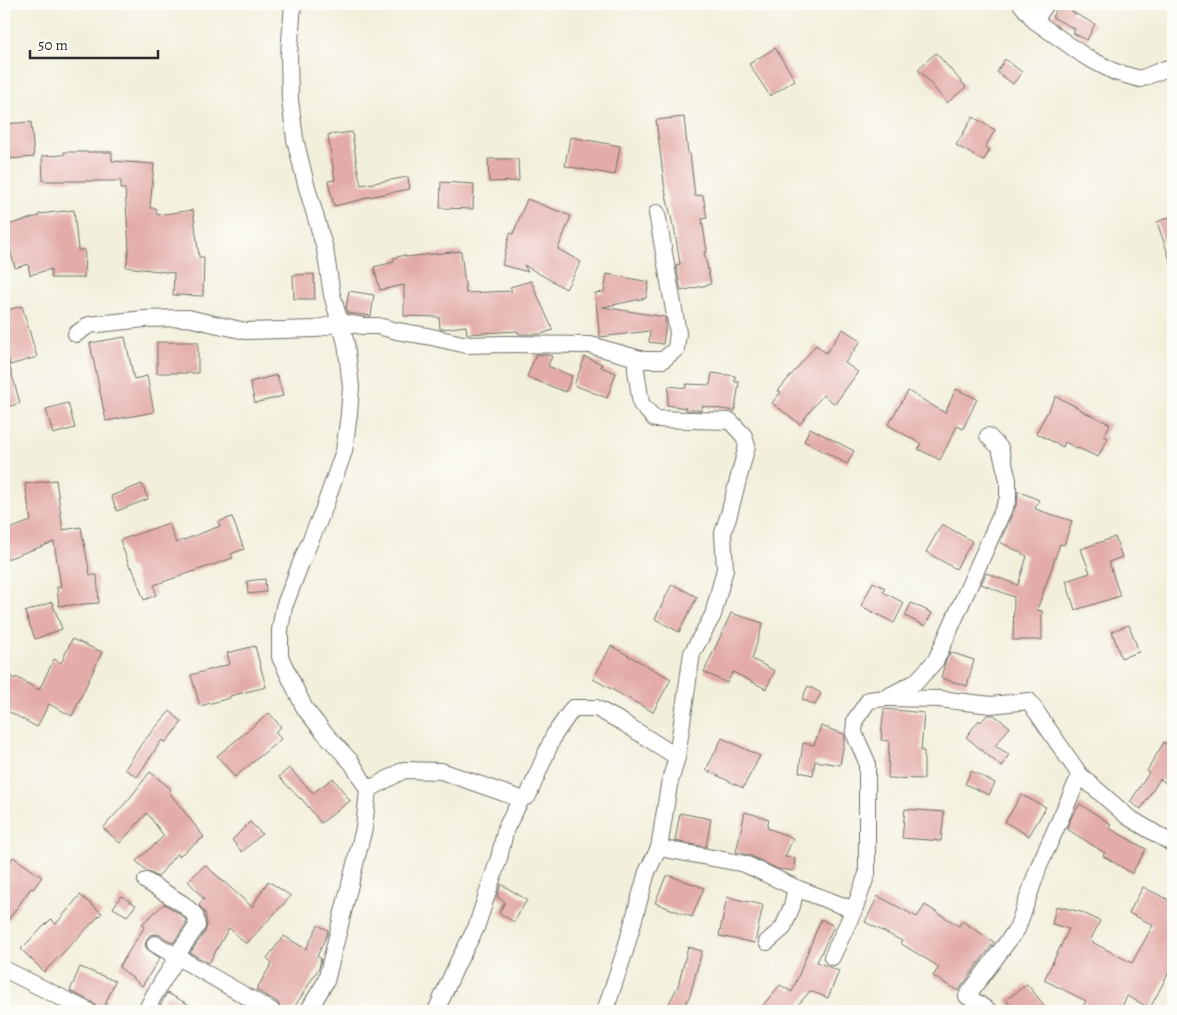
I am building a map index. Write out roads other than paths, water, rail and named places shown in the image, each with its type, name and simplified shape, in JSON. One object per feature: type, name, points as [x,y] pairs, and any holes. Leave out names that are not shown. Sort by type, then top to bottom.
[{"type":"street","points":[[293,4],[289,54],[290,100],[295,139],[325,249],[332,295],[346,343],[351,387],[344,451],[323,511],[284,607],[280,630],[280,657],[306,709],[352,763],[368,790],[364,828],[326,981],[308,1011]]},
{"type":"street","points":[[1022,4],[1035,21],[1086,57],[1115,72],[1140,79],[1173,67]]},
{"type":"street","points":[[1035,21],[1046,4]]},
{"type":"street","points":[[76,334],[89,325],[144,319],[188,318],[245,331],[316,329],[339,322],[363,326],[378,326],[467,345],[590,345],[644,360],[663,360],[676,348],[678,333],[657,213]]},
{"type":"street","points":[[604,1011],[625,951],[647,872],[659,848],[669,785],[677,757],[692,654],[713,615],[724,569],[723,532],[747,446],[744,436],[730,421],[655,419],[640,404],[636,358]]},
{"type":"street","points":[[885,698],[916,682],[936,660],[1008,499],[1008,480],[1000,448],[988,436]]},
{"type":"street","points":[[832,957],[854,910],[867,874],[867,762],[854,733],[855,720],[869,700],[885,698],[939,699],[991,705],[1028,701],[1080,775],[1128,817],[1173,844]]},
{"type":"street","points":[[368,790],[404,770],[441,771],[521,798],[528,796],[554,735],[573,708],[596,708],[677,757]]},
{"type":"street","points":[[990,1011],[967,996],[1017,929],[1039,866],[1080,775]]},
{"type":"street","points":[[436,1011],[476,928],[500,858],[506,828],[521,798]]},
{"type":"street","points":[[659,848],[745,864],[796,888],[854,910]]},
{"type":"street","points":[[146,881],[183,904],[195,915],[197,926],[176,956],[146,1011]]},
{"type":"street","points":[[767,942],[783,928],[792,906],[796,888]]},
{"type":"street","points":[[155,944],[272,1011]]},
{"type":"street","points":[[4,969],[88,1011]]}]
